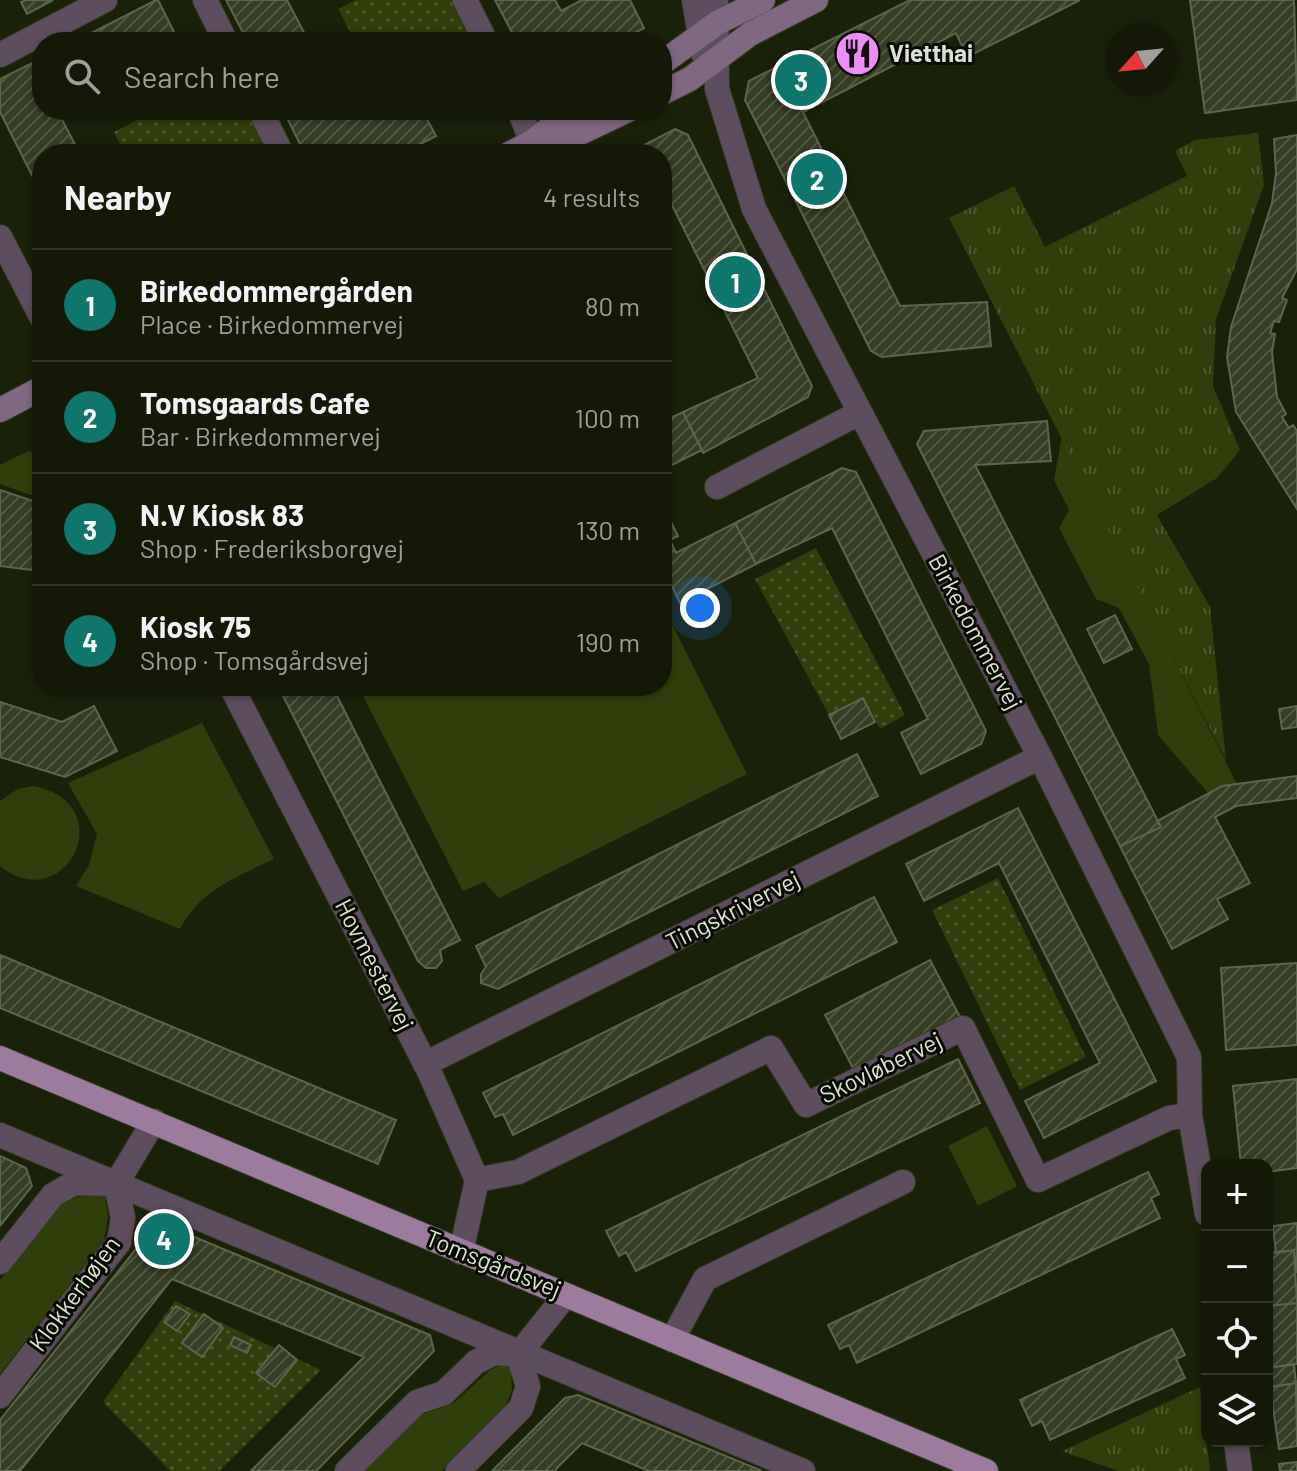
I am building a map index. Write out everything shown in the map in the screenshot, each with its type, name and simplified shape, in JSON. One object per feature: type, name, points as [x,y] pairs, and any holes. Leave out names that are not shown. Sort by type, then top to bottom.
[{"type":"main road","name":"Tomsgårdsvej","points":[[0,1058],[970,1468]]},
{"type":"street","points":[[44,32],[105,0]]},
{"type":"street","points":[[205,0],[221,32]]},
{"type":"street","points":[[465,0],[481,32]]},
{"type":"street","points":[[694,0],[711,20]]},
{"type":"street","points":[[672,54],[711,20],[763,0]]},
{"type":"street","points":[[672,87],[750,34],[816,0]]},
{"type":"street","points":[[711,20],[703,54],[719,57]]},
{"type":"street","points":[[0,55],[32,38]]},
{"type":"street","name":"Birkedommervej","points":[[719,57],[717,89],[754,209],[1040,757],[1189,1057],[1190,1115],[1201,1179]]},
{"type":"street","points":[[265,120],[277,144]]},
{"type":"street","points":[[523,120],[532,142]]},
{"type":"street","points":[[528,144],[560,120]]},
{"type":"street","points":[[532,142],[576,135],[607,120]]},
{"type":"street","points":[[0,237],[32,299]]},
{"type":"street","points":[[0,410],[32,393]]},
{"type":"street","points":[[717,487],[859,413]]},
{"type":"street","name":"Hovmestervej","points":[[236,696],[425,1064],[477,1180]]},
{"type":"street","name":"Tingskrivervej","points":[[425,1064],[1040,757]]},
{"type":"street","name":"Skovløbervej","points":[[477,1180],[518,1172],[771,1048],[806,1105],[963,1028],[1038,1180],[1169,1118],[1190,1115]]},
{"type":"street","points":[[116,1184],[154,1121]]},
{"type":"street","points":[[0,1135],[518,1355],[803,1471]]},
{"type":"street","points":[[461,1252],[475,1202],[477,1180]]},
{"type":"street","points":[[672,1340],[705,1279],[903,1182]]},
{"type":"street","points":[[0,1262],[53,1195],[74,1183],[116,1184]]},
{"type":"street","name":"Klokkerhøjen","points":[[0,1396],[119,1242],[123,1218],[116,1184]]},
{"type":"street","points":[[518,1355],[566,1295]]},
{"type":"street","points":[[347,1471],[417,1402],[444,1393],[476,1362],[494,1353],[518,1355]]},
{"type":"street","points":[[458,1471],[521,1408],[528,1386],[518,1355]]},
{"type":"street","points":[[1237,1447],[1240,1471]]},
{"type":"green space","points":[[356,0],[452,0],[469,32],[351,32],[338,9]]},
{"type":"green space","points":[[137,120],[252,120],[263,142],[120,144],[114,132]]},
{"type":"green space","points":[[1258,133],[1264,185],[1216,319],[1213,386],[1240,450],[1217,478],[1157,515],[1210,607],[1226,760],[949,218],[1014,186],[1045,247],[1187,176],[1175,151],[1195,140]]},
{"type":"green space","points":[[1062,436],[1237,784],[1222,786],[1208,793],[1158,735],[1149,664],[1119,608],[1096,599],[1059,528],[1069,510],[1054,480]]},
{"type":"green space","points":[[32,452],[32,495],[0,484],[0,465]]},
{"type":"green space","points":[[816,548],[905,715],[880,729],[863,698],[829,715],[755,579]]},
{"type":"green space","points":[[672,624],[747,774],[499,898],[484,882],[463,891],[363,696],[672,696]]},
{"type":"green space","points":[[202,723],[274,859],[220,886],[197,905],[180,929],[76,886],[89,865],[97,834],[68,783]]},
{"type":"green space","points":[[33,786],[60,796],[75,813],[80,833],[75,852],[63,868],[46,878],[24,878],[0,866],[0,801],[18,789]]},
{"type":"green space","points":[[998,878],[1086,1057],[1020,1090],[932,910]]},
{"type":"green space","points":[[987,1126],[1017,1186],[978,1206],[948,1146]]},
{"type":"green space","points":[[105,1195],[108,1218],[104,1240],[0,1374],[0,1280],[58,1206],[76,1197]]},
{"type":"green space","points":[[175,1301],[321,1370],[219,1471],[170,1471],[103,1402]]},
{"type":"green space","points":[[510,1361],[512,1390],[504,1409],[442,1471],[364,1471],[418,1416],[454,1403],[490,1370]]},
{"type":"green space","points":[[1200,1387],[1201,1447],[1207,1447],[1210,1471],[1118,1471],[1062,1451]]},
{"type":"building","points":[[53,0],[27,14],[21,2]]},
{"type":"building","points":[[156,0],[174,32],[94,32]]},
{"type":"building","points":[[226,0],[287,0],[304,32],[243,32]]},
{"type":"building","points":[[495,0],[555,0],[561,11],[582,0],[630,0],[644,28],[636,32],[512,32]]},
{"type":"building","points":[[910,0],[1080,0],[967,57],[956,33],[803,112],[900,306],[987,302],[991,346],[882,357],[871,351],[745,100],[749,81]]},
{"type":"building","points":[[1190,0],[1294,0],[1297,100],[1205,113]]},
{"type":"building","points":[[32,63],[32,120],[62,120],[75,144],[32,144],[32,175],[0,112],[0,79]]},
{"type":"building","points":[[288,120],[427,120],[436,136],[420,144],[300,144]]},
{"type":"building","points":[[675,129],[688,135],[812,386],[808,397],[703,453],[683,412],[758,378],[672,205],[672,144],[646,144]]},
{"type":"building","points":[[1297,135],[1297,269],[1282,298],[1287,300],[1279,322],[1274,321],[1270,333],[1275,334],[1272,352],[1277,397],[1286,414],[1282,417],[1289,428],[1293,425],[1297,431],[1297,509],[1236,412],[1227,357],[1231,327],[1272,203],[1276,173],[1274,139]]},
{"type":"building","points":[[683,412],[702,450],[672,465],[672,417]]},
{"type":"building","points":[[1047,421],[1051,461],[975,465],[1161,827],[1120,846],[917,444],[924,431]]},
{"type":"building","points":[[842,468],[856,472],[986,731],[981,744],[921,774],[901,733],[928,719],[832,528],[756,564],[735,523]]},
{"type":"building","points":[[0,490],[32,501],[32,570],[0,566]]},
{"type":"building","points":[[735,523],[756,564],[680,603],[672,587],[672,544],[676,553]]},
{"type":"building","points":[[672,524],[678,536],[672,539]]},
{"type":"building","points":[[1115,615],[1132,649],[1104,663],[1087,629]]},
{"type":"building","points":[[283,696],[337,696],[460,940],[440,950],[442,961],[436,968],[426,968],[418,961]]},
{"type":"building","points":[[863,698],[875,722],[841,739],[829,715]]},
{"type":"building","points":[[0,702],[62,722],[94,706],[117,751],[65,777],[0,757]]},
{"type":"building","points":[[1297,706],[1297,727],[1282,729],[1279,709]]},
{"type":"building","points":[[857,754],[878,796],[498,989],[481,983],[481,974],[486,967],[476,946]]},
{"type":"building","points":[[1297,776],[1297,798],[1236,806],[1215,817],[1250,883],[1217,899],[1228,919],[1172,949],[1120,846],[1161,827],[1157,821],[1222,786]]},
{"type":"building","points":[[1018,808],[1156,1081],[1044,1138],[1025,1101],[1100,1063],[999,863],[924,901],[906,864]]},
{"type":"building","points":[[874,897],[897,942],[513,1135],[503,1114],[495,1117],[483,1093]]},
{"type":"building","points":[[0,955],[396,1120],[378,1164],[0,1008]]},
{"type":"building","points":[[930,960],[960,1017],[855,1072],[825,1015]]},
{"type":"building","points":[[1297,963],[1297,1045],[1226,1050],[1221,968]]},
{"type":"building","points":[[958,1059],[980,1103],[636,1271],[626,1252],[619,1256],[606,1231]]},
{"type":"building","points":[[1297,1079],[1297,1168],[1273,1171],[1273,1159],[1240,1159],[1233,1086]]},
{"type":"building","points":[[0,1156],[26,1168],[32,1186],[0,1226]]},
{"type":"building","points":[[1148,1172],[1159,1194],[1151,1198],[1160,1218],[857,1363],[849,1345],[840,1349],[828,1325]]},
{"type":"building","points":[[1297,1223],[1297,1273],[1294,1250],[1276,1253],[1273,1226]]},
{"type":"building","points":[[168,1226],[430,1335],[434,1351],[316,1471],[251,1471],[364,1357],[172,1279],[20,1471],[0,1471],[0,1420],[151,1230]]},
{"type":"building","points":[[1294,1250],[1297,1303],[1273,1305],[1273,1252]]},
{"type":"building","points":[[1297,1303],[1297,1364],[1273,1367],[1273,1305]]},
{"type":"building","points":[[176,1306],[190,1314],[177,1331],[164,1322]]},
{"type":"building","points":[[204,1314],[223,1328],[202,1357],[182,1343]]},
{"type":"building","points":[[1172,1329],[1185,1355],[1176,1359],[1185,1378],[1050,1440],[1042,1421],[1032,1426],[1020,1400]]},
{"type":"building","points":[[234,1337],[251,1345],[247,1353],[230,1345]]},
{"type":"building","points":[[279,1345],[297,1360],[275,1387],[256,1373]]},
{"type":"building","points":[[1294,1364],[1296,1383],[1273,1387],[1273,1367]]},
{"type":"building","points":[[1296,1383],[1297,1446],[1279,1449],[1273,1387]]},
{"type":"building","points":[[578,1395],[762,1471],[649,1471],[582,1443],[554,1471],[492,1471],[565,1398]]},
{"type":"building","points":[[1297,1462],[1297,1471],[1280,1471],[1279,1464]]},
{"type":"place","name":"Vietthai","points":[[858,54]]},
{"type":"place","name":"N.V Kiosk 83","points":[[801,80]]},
{"type":"place","name":"Tomsgaards Cafe","points":[[817,179]]},
{"type":"place","name":"Birkedommergården","points":[[735,282]]},
{"type":"place","name":"Kiosk 75","points":[[164,1239]]}]
